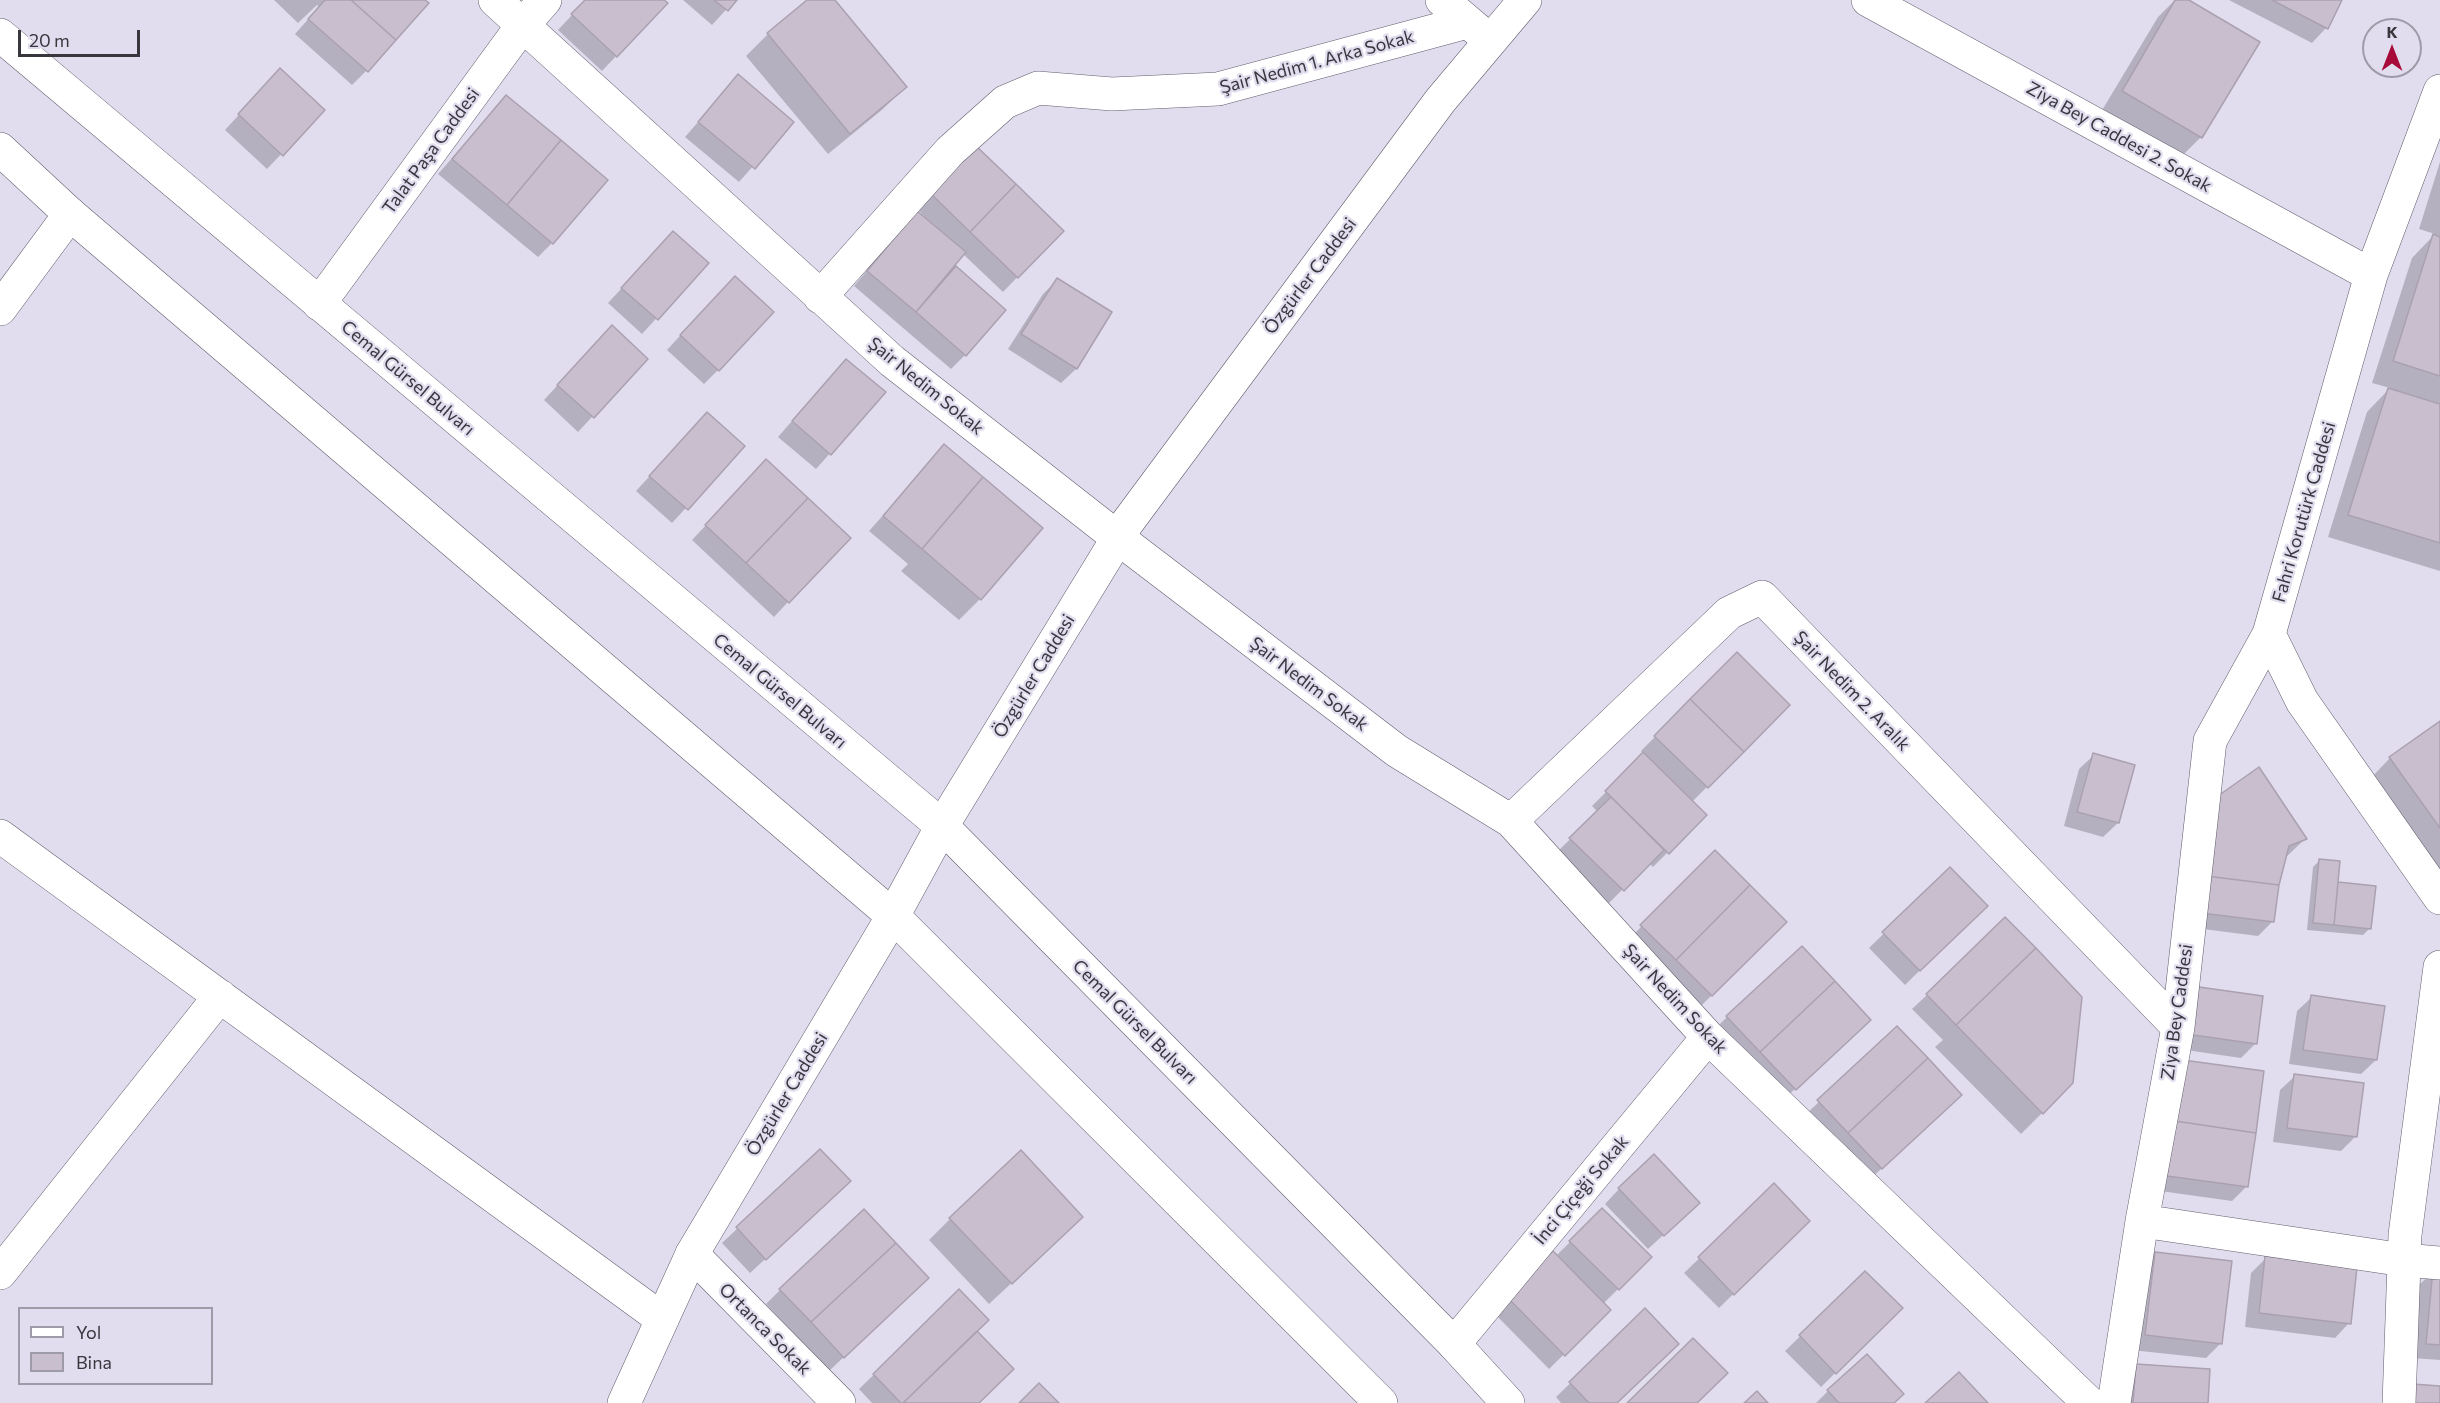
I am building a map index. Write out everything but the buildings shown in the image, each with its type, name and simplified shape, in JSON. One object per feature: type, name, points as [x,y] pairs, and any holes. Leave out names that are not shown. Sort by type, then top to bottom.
[{"type":"street","name":"Şair Nedim Sokak","points":[[495,0],[892,361],[1118,538],[1397,751],[1511,821],[1708,1037],[2089,1403]]},
{"type":"street","name":"Talat Paşa Caddesi","points":[[319,304],[522,26],[545,0]]},
{"type":"street","points":[[1442,0],[1479,32]]},
{"type":"street","name":"Özgürler Caddesi","points":[[624,1403],[692,1254],[893,916],[942,826],[1118,538],[1433,111],[1479,32],[1524,0]]},
{"type":"street","name":"Ziya Bey Caddesi 2. Sokak","points":[[1868,0],[2371,275]]},
{"type":"street","name":"Şair Nedim 1. Arka Sokak","points":[[820,297],[950,151],[1005,102],[1013,98],[1038,88],[1112,94],[1218,89],[1479,32]]},
{"type":"street","name":"Cemal Gürsel Bulvarı","points":[[0,35],[942,826],[1454,1344],[1508,1403]]},
{"type":"street","name":"Fahri Korutürk Caddesi","points":[[2269,634],[2371,275],[2440,91]]},
{"type":"street","points":[[0,149],[70,214],[893,916],[1381,1403]]},
{"type":"street","points":[[0,309],[70,214]]},
{"type":"street","name":"Şair Nedim 2. Aralık","points":[[1511,821],[1729,613],[1762,597],[2178,1027]]},
{"type":"street","points":[[2269,634],[2302,701],[2440,898]]},
{"type":"street","name":"Ziya Bey Caddesi","points":[[2114,1403],[2142,1221],[2178,1027],[2210,741],[2269,634]]},
{"type":"street","points":[[0,836],[662,1319]]},
{"type":"street","points":[[2399,1403],[2405,1235],[2440,967]]},
{"type":"street","points":[[0,1273],[220,996]]},
{"type":"street","name":"İnci Çiçeği Sokak","points":[[1454,1344],[1708,1037]]},
{"type":"street","points":[[2142,1221],[2404,1260],[2440,1263]]},
{"type":"street","name":"Ortanca Sokak","points":[[692,1254],[839,1403]]}]
